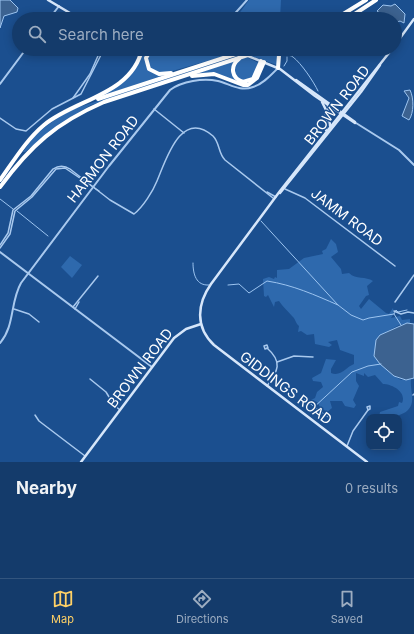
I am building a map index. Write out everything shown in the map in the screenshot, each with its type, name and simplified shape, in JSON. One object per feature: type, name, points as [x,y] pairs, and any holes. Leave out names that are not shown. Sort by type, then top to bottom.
[{"type":"highway","points":[[346,12],[366,0]]},
{"type":"highway","points":[[358,12],[376,0]]},
{"type":"highway","points":[[0,180],[36,133],[52,118],[102,95],[129,74],[137,63],[140,56]]},
{"type":"highway","points":[[147,56],[147,64],[151,70],[159,74],[229,56]]},
{"type":"highway","points":[[0,187],[32,148],[60,124],[82,111],[104,102],[239,56]]},
{"type":"highway","points":[[241,56],[234,64],[233,71],[237,79],[243,82],[254,78],[262,62]]},
{"type":"highway","points":[[278,68],[279,56]]},
{"type":"highway","points":[[74,107],[215,60]]},
{"type":"highway","points":[[178,78],[208,74],[225,77],[243,85],[248,84],[257,78],[262,62]]},
{"type":"main road","points":[[48,0],[69,12]]},
{"type":"main road","points":[[402,35],[414,19]]},
{"type":"main road","points":[[247,56],[278,68],[326,100],[356,123]]},
{"type":"main road","name":"BROWN ROAD","points":[[284,188],[325,133],[387,56]]},
{"type":"main road","name":"BROWN ROAD","points":[[81,462],[178,334],[188,327],[201,324],[200,308],[205,293],[275,198],[301,169],[342,113],[352,103],[371,75],[380,65]]},
{"type":"main road","points":[[295,80],[320,100],[342,113]]},
{"type":"main road","points":[[320,100],[326,110],[327,124],[325,133]]},
{"type":"main road","points":[[326,100],[328,105],[329,132]]},
{"type":"main road","points":[[301,169],[309,155]]},
{"type":"main road","name":"GIDDINGS ROAD","points":[[201,324],[205,335],[214,345],[367,462]]},
{"type":"street","points":[[236,12],[247,0]]},
{"type":"street","points":[[54,12],[59,6]]},
{"type":"street","points":[[0,84],[21,56]]},
{"type":"street","points":[[0,118],[16,129],[24,131],[30,129],[52,109],[81,94],[99,56]]},
{"type":"street","name":"HARMON ROAD","points":[[0,344],[10,328],[18,289],[28,274],[93,187],[170,90],[180,85],[211,80],[240,89],[248,89],[260,84],[278,68]]},
{"type":"street","points":[[154,109],[184,133]]},
{"type":"street","points":[[356,123],[398,150],[414,165]]},
{"type":"street","points":[[0,248],[10,234],[15,211],[32,197],[56,169],[65,168],[134,214],[155,186],[167,154],[184,133],[193,127],[204,129],[216,139],[221,155],[225,160],[275,198]]},
{"type":"street","points":[[0,245],[8,233],[13,210],[30,196],[55,167],[66,166],[93,187]]},
{"type":"street","name":"JAMM ROAD","points":[[284,188],[305,198],[395,266]]},
{"type":"street","points":[[0,252],[152,367]]},
{"type":"street","points":[[395,302],[414,275]]},
{"type":"street","points":[[74,308],[98,276]]},
{"type":"street","points":[[14,309],[29,314],[39,322]]},
{"type":"street","points":[[394,311],[401,314],[408,312],[414,313]]},
{"type":"street","points":[[267,348],[277,362],[276,373],[267,386]]},
{"type":"street","points":[[277,362],[291,356],[313,357]]},
{"type":"street","points":[[90,379],[106,392],[114,405],[120,410]]},
{"type":"street","points":[[347,446],[352,432],[368,410]]},
{"type":"street","points":[[35,415],[41,423],[85,456]]},
{"type":"shaded area","points":[[0,0],[10,0],[18,8],[17,12],[12,12],[12,14],[4,16],[0,28]]},
{"type":"shaded area","points":[[249,0],[281,0],[280,12],[240,12]]},
{"type":"shaded area","points":[[395,4],[405,14],[404,23],[402,22],[402,12],[377,11],[383,5],[391,6]]},
{"type":"shaded area","points":[[139,56],[147,56],[149,69],[167,74],[99,97],[129,75]]},
{"type":"shaded area","points":[[225,56],[162,74],[149,67],[148,57]]},
{"type":"shaded area","points":[[237,56],[91,105],[59,124],[25,152],[23,152],[46,126],[76,108]]},
{"type":"shaded area","points":[[251,56],[279,56],[277,65]]},
{"type":"shaded area","points":[[246,57],[259,63],[254,77],[243,81],[235,76],[234,66],[241,59]]},
{"type":"shaded area","points":[[236,60],[234,63],[236,79],[250,82],[249,83],[243,84],[226,77],[196,74]]},
{"type":"shaded area","points":[[410,90],[413,105],[409,120],[402,116],[409,98],[404,91]]},
{"type":"shaded area","points":[[331,239],[336,244],[338,252],[331,257],[341,269],[342,274],[349,273],[373,281],[367,286],[369,295],[366,296],[359,306],[361,309],[369,299],[386,313],[389,314],[393,308],[394,313],[391,318],[400,316],[402,320],[410,319],[410,323],[399,325],[379,336],[375,349],[375,358],[394,376],[401,380],[411,379],[412,402],[407,411],[401,414],[380,414],[380,412],[398,406],[399,402],[402,403],[403,399],[401,392],[390,385],[383,384],[375,375],[368,377],[364,373],[364,376],[356,373],[356,381],[359,386],[353,400],[356,405],[354,408],[345,406],[342,401],[330,401],[332,408],[327,412],[320,407],[317,402],[311,400],[315,398],[317,392],[323,387],[321,382],[313,381],[312,378],[321,373],[326,359],[336,360],[331,369],[331,373],[338,374],[354,364],[354,355],[340,350],[337,340],[328,342],[332,345],[329,347],[315,344],[314,334],[307,335],[301,331],[298,332],[299,326],[279,301],[275,302],[274,307],[268,295],[266,297],[264,296],[263,279],[269,277],[274,279],[275,277],[277,278],[277,270],[289,269],[304,258],[323,254],[322,251],[326,249]]},
{"type":"shaded area","points":[[70,256],[82,265],[72,278],[61,267]]},
{"type":"shaded area","points":[[407,323],[414,324],[414,378],[406,380],[394,376],[380,364],[374,356],[376,340],[380,335]]},
{"type":"waterway","points":[[290,56],[300,64],[318,91]]},
{"type":"waterway","points":[[284,66],[287,61],[287,57]]},
{"type":"waterway","points":[[0,199],[13,209]]},
{"type":"waterway","points":[[17,211],[48,236]]},
{"type":"waterway","points":[[261,221],[338,305],[351,315],[363,320],[394,314],[396,310],[398,312],[407,310]]},
{"type":"waterway","points":[[193,263],[195,275],[198,281],[201,284],[209,285]]},
{"type":"waterway","points":[[228,285],[239,284],[249,293],[267,281],[295,288],[338,305]]},
{"type":"waterway","points":[[394,314],[401,325]]},
{"type":"waterway","points":[[312,409],[352,372],[368,366],[381,364]]},
{"type":"waterway","points":[[304,399],[328,417]]}]
